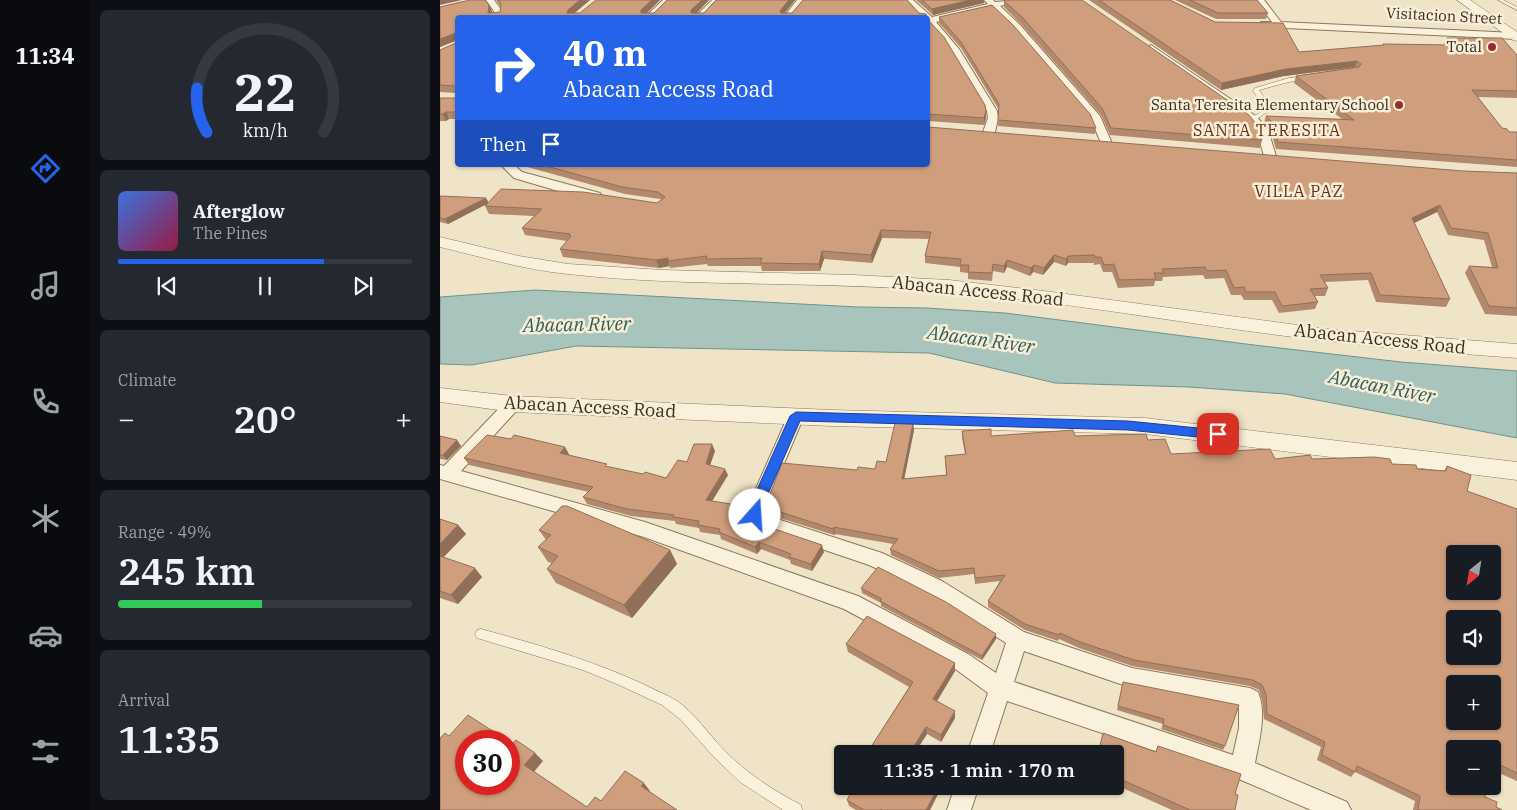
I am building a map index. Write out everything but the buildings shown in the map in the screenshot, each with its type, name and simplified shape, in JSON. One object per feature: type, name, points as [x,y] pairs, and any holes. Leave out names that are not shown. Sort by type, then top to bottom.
[{"type":"street","points":[[490,0],[498,11],[497,15]]},
{"type":"street","points":[[651,15],[668,0]]},
{"type":"street","points":[[701,15],[717,0]]},
{"type":"street","points":[[790,15],[802,0]]},
{"type":"street","points":[[908,0],[923,15]]},
{"type":"street","points":[[930,18],[991,3],[1016,0]]},
{"type":"street","points":[[1260,0],[1278,24]]},
{"type":"street","points":[[1462,0],[1517,36]]},
{"type":"street","points":[[991,3],[1017,27],[1096,118],[1105,141]]},
{"type":"street","points":[[930,21],[935,24],[960,59],[992,111],[993,118],[989,132]]},
{"type":"street","name":"Visitacion Street","points":[[1250,24],[1517,36]]},
{"type":"street","points":[[1146,44],[1253,119],[1262,130],[1270,156]]},
{"type":"street","points":[[509,167],[518,175],[579,193],[606,197]]},
{"type":"street","name":"Abacan Access Road","points":[[440,242],[520,261],[567,269],[701,278],[869,280],[935,285],[1036,295],[1326,335],[1442,347],[1517,351]]},
{"type":"street","name":"Abacan Access Road","points":[[440,395],[513,404],[796,416],[1146,426],[1517,471]]},
{"type":"street","points":[[513,404],[444,473],[646,530],[851,602],[961,662],[1000,688],[1082,717],[1242,768],[1339,810]]},
{"type":"street","points":[[796,416],[758,503],[755,515],[758,520],[875,559],[935,587],[1018,639],[1132,678],[1250,699],[1250,728],[1242,768]]},
{"type":"street","points":[[981,745],[1018,639]]},
{"type":"street","points":[[959,810],[964,795]]},
{"type":"lane","points":[[1500,0],[1517,8]]},
{"type":"lane","points":[[1253,119],[1269,109],[1269,106],[1256,91],[1257,89],[1289,80],[1317,76]]},
{"type":"lane","points":[[481,634],[551,653],[626,682],[672,704],[697,727],[742,776],[770,796],[796,810]]},
{"type":"water","name":"Abacan River","points":[[535,290],[1005,313],[1401,362],[1517,371],[1517,438],[1285,394],[1189,387],[1055,383],[929,353],[576,346],[472,365],[440,364],[440,297]]},
{"type":"place","name":"Total","points":[[1492,47]]},
{"type":"place","name":"Santa Teresita Elementary School","points":[[1399,105]]},
{"type":"district","name":"SANTA TERESITA","points":[[1267,130]]},
{"type":"district","name":"VILLA PAZ","points":[[1299,191]]},
{"type":"route","points":[[755,515],[758,503],[796,416],[1146,426],[1218,434]]}]
